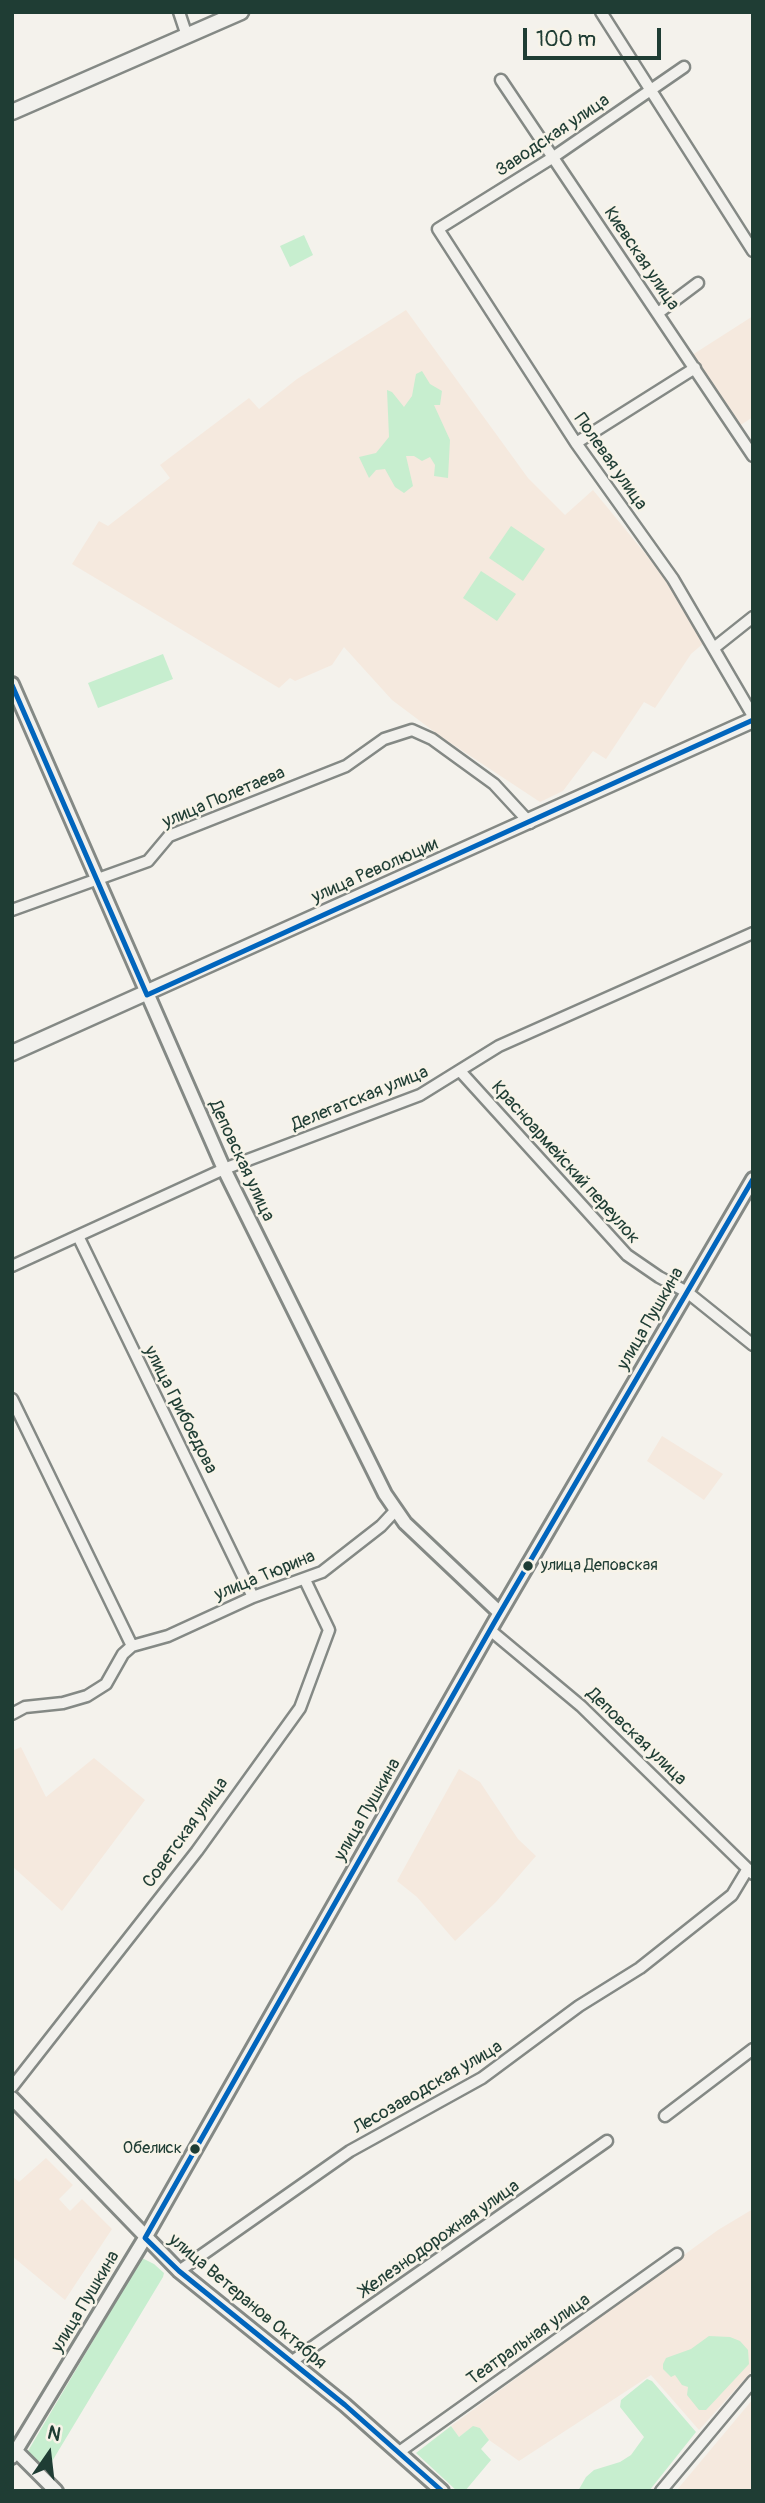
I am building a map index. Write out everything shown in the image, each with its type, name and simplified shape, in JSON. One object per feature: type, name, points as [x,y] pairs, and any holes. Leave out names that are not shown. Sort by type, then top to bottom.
[{"type":"main road","points":[[12,112],[242,12]]},
{"type":"main road","name":"улица Революции","points":[[12,1054],[530,823],[753,718]]},
{"type":"street","points":[[178,12],[187,36]]},
{"type":"street","points":[[601,12],[648,90],[753,251]]},
{"type":"street","name":"Заводская улица","points":[[438,229],[552,158],[684,67]]},
{"type":"street","name":"Киевская улица","points":[[501,80],[753,456]]},
{"type":"street","name":"Полевая улица","points":[[438,229],[576,443],[673,579],[753,718]]},
{"type":"street","points":[[658,313],[698,283]]},
{"type":"street","points":[[576,443],[695,368]]},
{"type":"street","points":[[714,648],[753,617]]},
{"type":"street","name":"Деповская улица","points":[[12,684],[224,1169],[395,1511],[500,1613]]},
{"type":"street","name":"улица Полетаева","points":[[12,910],[148,861],[169,836],[346,766],[384,739],[412,730],[432,739],[494,785],[530,823]]},
{"type":"street","name":"Делегатская улица","points":[[12,1266],[224,1169],[420,1095],[499,1046],[753,933]]},
{"type":"street","name":"Красноармейский переулок","points":[[460,1071],[626,1255],[687,1292],[753,1345]]},
{"type":"street","name":"улица Пушкина","points":[[14,2454],[145,2238],[490,1630],[753,1179]]},
{"type":"street","name":"улица Грибоедова","points":[[78,1237],[253,1597]]},
{"type":"street","points":[[12,1399],[132,1646],[122,1654],[100,1689],[63,1703],[25,1707],[12,1714]]},
{"type":"street","name":"улица Тюрина","points":[[132,1646],[168,1636],[253,1597],[305,1580],[381,1527],[395,1511]]},
{"type":"street","name":"Советская улица","points":[[12,2087],[197,1851],[304,1700],[312,1670],[329,1630],[305,1580]]},
{"type":"street","name":"Деповская улица","points":[[490,1630],[581,1706],[750,1872]]},
{"type":"street","name":"Лесозаводская улица","points":[[179,2271],[350,2151],[482,2078],[579,2006],[640,1968],[732,1895],[750,1872]]},
{"type":"street","points":[[665,2116],[753,2049]]},
{"type":"street","name":"улица Ветеранов Октября","points":[[14,2104],[179,2271],[400,2452],[442,2491]]},
{"type":"street","name":"Железнодорожная улица","points":[[292,2362],[607,2141]]},
{"type":"street","name":"Театральная улица","points":[[400,2452],[677,2254]]},
{"type":"street","points":[[661,2491],[753,2381]]},
{"type":"street","points":[[14,2454],[56,2491]]},
{"type":"shaded area","points":[[406,310],[528,478],[565,515],[593,490],[667,580],[705,642],[691,654],[655,708],[644,702],[606,759],[593,751],[563,791],[540,802],[440,736],[392,700],[344,647],[332,665],[295,681],[290,678],[279,688],[72,564],[99,521],[108,526],[170,478],[160,465],[249,398],[259,409],[297,379]]},
{"type":"shaded area","points":[[753,316],[753,417],[736,428],[689,357]]},
{"type":"shaded area","points":[[662,1436],[723,1474],[704,1500],[647,1461]]},
{"type":"shaded area","points":[[21,1747],[46,1797],[94,1758],[145,1800],[62,1911],[12,1866],[12,1751]]},
{"type":"shaded area","points":[[459,1769],[480,1782],[518,1839],[536,1856],[496,1902],[455,1941],[417,1897],[397,1881]]},
{"type":"shaded area","points":[[46,2158],[73,2185],[59,2199],[70,2211],[82,2199],[112,2229],[65,2300],[12,2256],[12,2176],[19,2182]]},
{"type":"shaded area","points":[[753,2209],[753,2370],[699,2430],[651,2375],[519,2461],[489,2440],[480,2428],[473,2427],[459,2437],[451,2426],[718,2230]]},
{"type":"shaded area","points":[[753,2399],[753,2491],[676,2491]]},
{"type":"green space","points":[[304,235],[313,255],[290,267],[280,246]]},
{"type":"green space","points":[[422,371],[430,384],[442,391],[440,405],[434,405],[450,440],[448,478],[434,476],[435,465],[430,457],[422,461],[414,456],[406,456],[413,486],[404,493],[395,487],[385,469],[376,470],[369,478],[359,457],[376,453],[389,437],[387,390],[392,392],[404,407],[412,396],[416,374]]},
{"type":"green space","points":[[511,526],[545,549],[523,581],[489,558]]},
{"type":"green space","points":[[481,571],[516,594],[497,621],[463,598]]},
{"type":"green space","points":[[163,654],[173,679],[98,708],[88,683]]},
{"type":"green space","points":[[142,2258],[164,2273],[163,2277],[48,2468],[43,2468],[28,2451]]},
{"type":"green space","points":[[709,2336],[730,2337],[740,2341],[748,2350],[749,2364],[706,2410],[699,2410],[687,2395],[688,2387],[682,2385],[675,2375],[671,2377],[663,2369],[663,2364],[666,2358],[691,2349]]},
{"type":"green space","points":[[647,2379],[652,2381],[696,2432],[649,2491],[578,2491],[586,2477],[594,2470],[620,2462],[631,2455],[644,2437],[620,2407],[621,2400]]},
{"type":"green space","points":[[451,2426],[459,2437],[473,2426],[480,2428],[489,2440],[481,2449],[491,2460],[465,2491],[457,2491],[416,2453]]},
{"type":"transit line","points":[[12,685],[147,995],[753,720]]},
{"type":"transit line","points":[[442,2491],[345,2405],[179,2271],[145,2238],[494,1623],[753,1179]]},
{"type":"place","name":"улица Деповская","points":[[528,1566]]},
{"type":"place","name":"Обелиск","points":[[195,2149]]}]
